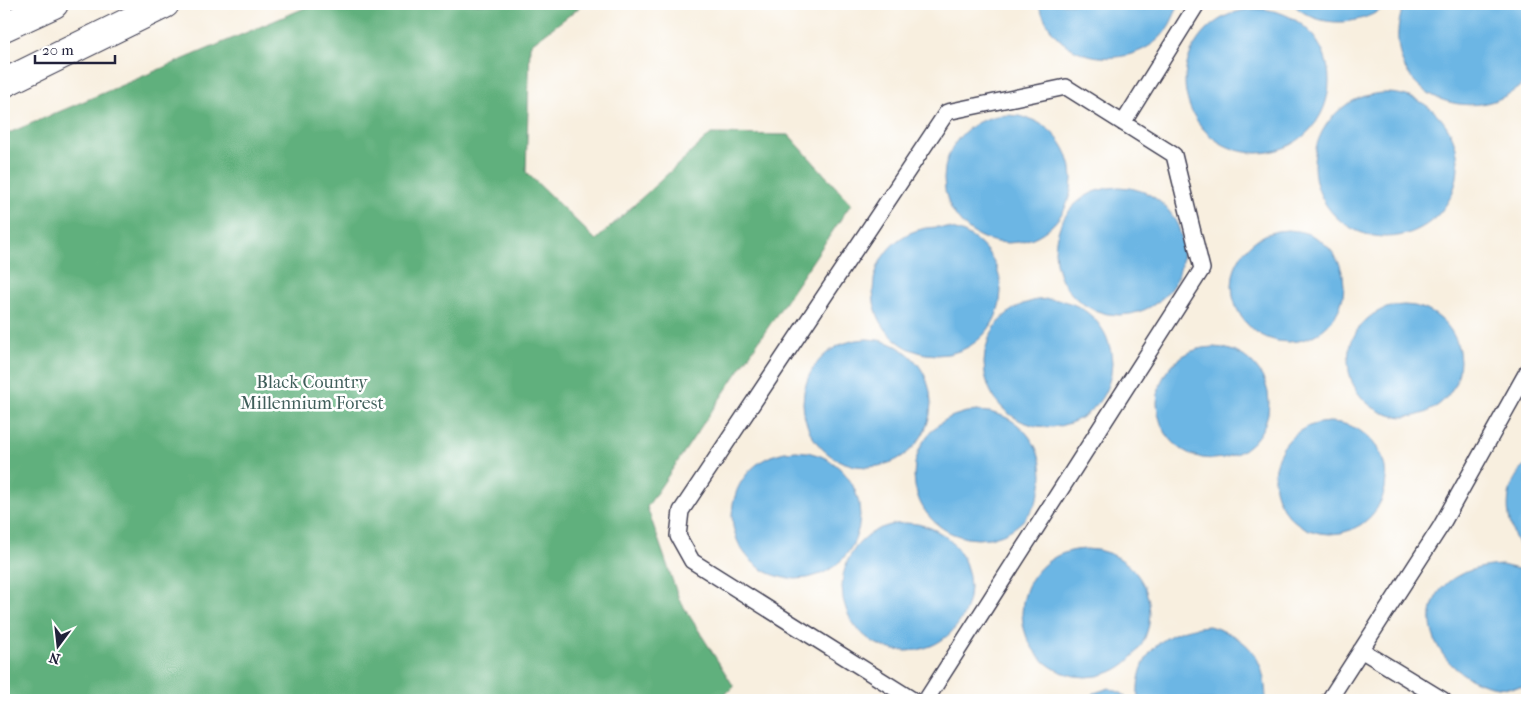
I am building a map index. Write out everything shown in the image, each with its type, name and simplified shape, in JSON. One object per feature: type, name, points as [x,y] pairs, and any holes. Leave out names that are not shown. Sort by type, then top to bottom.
[{"type":"highway","points":[[4,27],[54,4]]},
{"type":"highway","points":[[4,83],[165,4]]},
{"type":"lane","points":[[1123,123],[1197,4]]},
{"type":"lane","points":[[913,700],[692,561],[678,536],[681,511],[947,112],[1066,87],[1174,155],[1202,269],[926,700]]},
{"type":"lane","points":[[1329,700],[1441,526],[1527,372]]},
{"type":"lane","points":[[1361,650],[1443,700]]},
{"type":"green space","name":"Black Country Millennium Forest","points":[[314,4],[584,4],[530,45],[526,172],[596,240],[711,134],[789,135],[851,204],[647,507],[679,599],[734,687],[717,700],[4,700],[4,135]]},
{"type":"water","points":[[1038,4],[1179,4],[1167,29],[1155,42],[1142,50],[1128,55],[1097,57],[1069,47],[1057,37],[1048,25]]},
{"type":"water","points":[[1293,4],[1389,4],[1367,17],[1341,22],[1315,18]]},
{"type":"water","points":[[1404,4],[1527,4],[1528,72],[1526,80],[1519,88],[1507,95],[1491,102],[1474,105],[1457,104],[1426,92],[1414,81],[1404,66],[1399,49],[1398,26]]},
{"type":"water","points":[[1257,9],[1284,15],[1297,21],[1308,30],[1317,41],[1323,54],[1329,81],[1323,108],[1317,121],[1308,132],[1297,141],[1284,147],[1257,153],[1230,147],[1217,141],[1206,132],[1197,121],[1191,108],[1185,81],[1191,54],[1197,41],[1206,30],[1217,21],[1230,15]]},
{"type":"water","points":[[1386,93],[1413,99],[1426,105],[1437,114],[1446,125],[1452,138],[1458,165],[1452,192],[1446,205],[1437,216],[1426,225],[1413,231],[1386,237],[1359,231],[1346,225],[1335,216],[1326,205],[1320,192],[1314,165],[1320,138],[1326,125],[1335,114],[1346,105],[1359,99]]},
{"type":"water","points":[[1008,115],[1033,119],[1054,133],[1068,154],[1072,179],[1068,204],[1054,225],[1033,239],[1008,243],[983,239],[962,225],[948,204],[944,179],[948,154],[962,133],[983,119]]},
{"type":"water","points":[[1119,187],[1144,191],[1165,205],[1179,226],[1183,251],[1179,276],[1165,297],[1144,311],[1119,315],[1094,311],[1073,297],[1059,276],[1055,251],[1059,226],[1073,205],[1094,191]]},
{"type":"water","points":[[937,227],[950,228],[962,232],[973,237],[983,245],[991,255],[996,266],[1000,278],[1000,304],[996,316],[991,327],[983,337],[973,345],[962,350],[950,354],[937,355],[924,354],[912,350],[901,345],[891,337],[883,327],[878,316],[874,304],[873,291],[874,278],[878,266],[883,255],[891,245],[901,237],[912,232],[924,228]]},
{"type":"water","points":[[1288,230],[1309,234],[1327,247],[1340,265],[1344,286],[1340,307],[1327,325],[1309,338],[1288,342],[1267,338],[1249,325],[1236,307],[1232,286],[1236,265],[1249,247],[1267,234]]},
{"type":"water","points":[[1048,299],[1073,303],[1094,317],[1108,338],[1112,363],[1108,388],[1094,409],[1073,423],[1048,427],[1023,423],[1002,409],[988,388],[984,363],[988,338],[1002,317],[1023,303]]},
{"type":"water","points":[[1404,305],[1425,309],[1443,322],[1456,340],[1460,361],[1456,382],[1443,400],[1425,413],[1404,417],[1383,413],[1365,400],[1352,382],[1348,361],[1352,340],[1365,322],[1383,309]]},
{"type":"water","points":[[867,339],[880,340],[903,349],[921,367],[930,390],[930,416],[921,439],[903,457],[880,466],[867,467],[854,466],[831,457],[813,439],[804,416],[803,403],[804,390],[813,367],[831,349],[854,340]]},
{"type":"water","points":[[1213,347],[1234,351],[1252,364],[1265,382],[1269,403],[1265,424],[1252,442],[1234,455],[1213,459],[1192,455],[1174,442],[1161,424],[1157,403],[1161,382],[1174,364],[1192,351]]},
{"type":"water","points":[[978,411],[1003,415],[1024,429],[1038,450],[1042,475],[1038,500],[1024,521],[1003,535],[978,539],[953,535],[932,521],[918,500],[914,475],[918,450],[932,429],[953,415]]},
{"type":"water","points":[[1330,422],[1351,426],[1369,439],[1382,457],[1386,478],[1382,499],[1369,517],[1351,530],[1330,534],[1309,530],[1291,517],[1278,499],[1274,478],[1278,457],[1291,439],[1309,426]]},
{"type":"water","points":[[796,451],[821,455],[842,469],[856,490],[860,515],[856,540],[842,561],[821,575],[796,579],[771,575],[750,561],[736,540],[732,515],[736,490],[750,469],[771,455]]},
{"type":"water","points":[[1527,464],[1527,557],[1514,535],[1508,510],[1512,485],[1518,474]]},
{"type":"water","points":[[906,523],[919,524],[931,528],[942,533],[952,541],[960,551],[965,562],[969,574],[969,600],[965,612],[960,623],[952,633],[942,641],[931,646],[919,650],[906,651],[893,650],[881,646],[870,641],[860,633],[852,623],[847,612],[843,600],[842,587],[843,574],[847,562],[852,551],[860,541],[870,533],[881,528],[893,524]]},
{"type":"water","points":[[1086,549],[1099,550],[1111,554],[1131,568],[1145,588],[1149,600],[1149,626],[1145,638],[1131,658],[1111,672],[1099,676],[1086,677],[1073,676],[1061,672],[1041,658],[1027,638],[1023,626],[1022,613],[1023,600],[1027,588],[1041,568],[1061,554],[1073,550]]},
{"type":"water","points":[[1502,565],[1522,570],[1527,574],[1527,686],[1493,686],[1466,676],[1445,657],[1433,634],[1431,611],[1441,589],[1464,573]]},
{"type":"water","points":[[1209,626],[1235,637],[1252,652],[1262,672],[1266,700],[1138,700],[1138,683],[1142,669],[1147,657],[1156,646],[1178,632]]},
{"type":"water","points":[[1109,688],[1123,694],[1127,700],[1088,700],[1094,693]]}]
